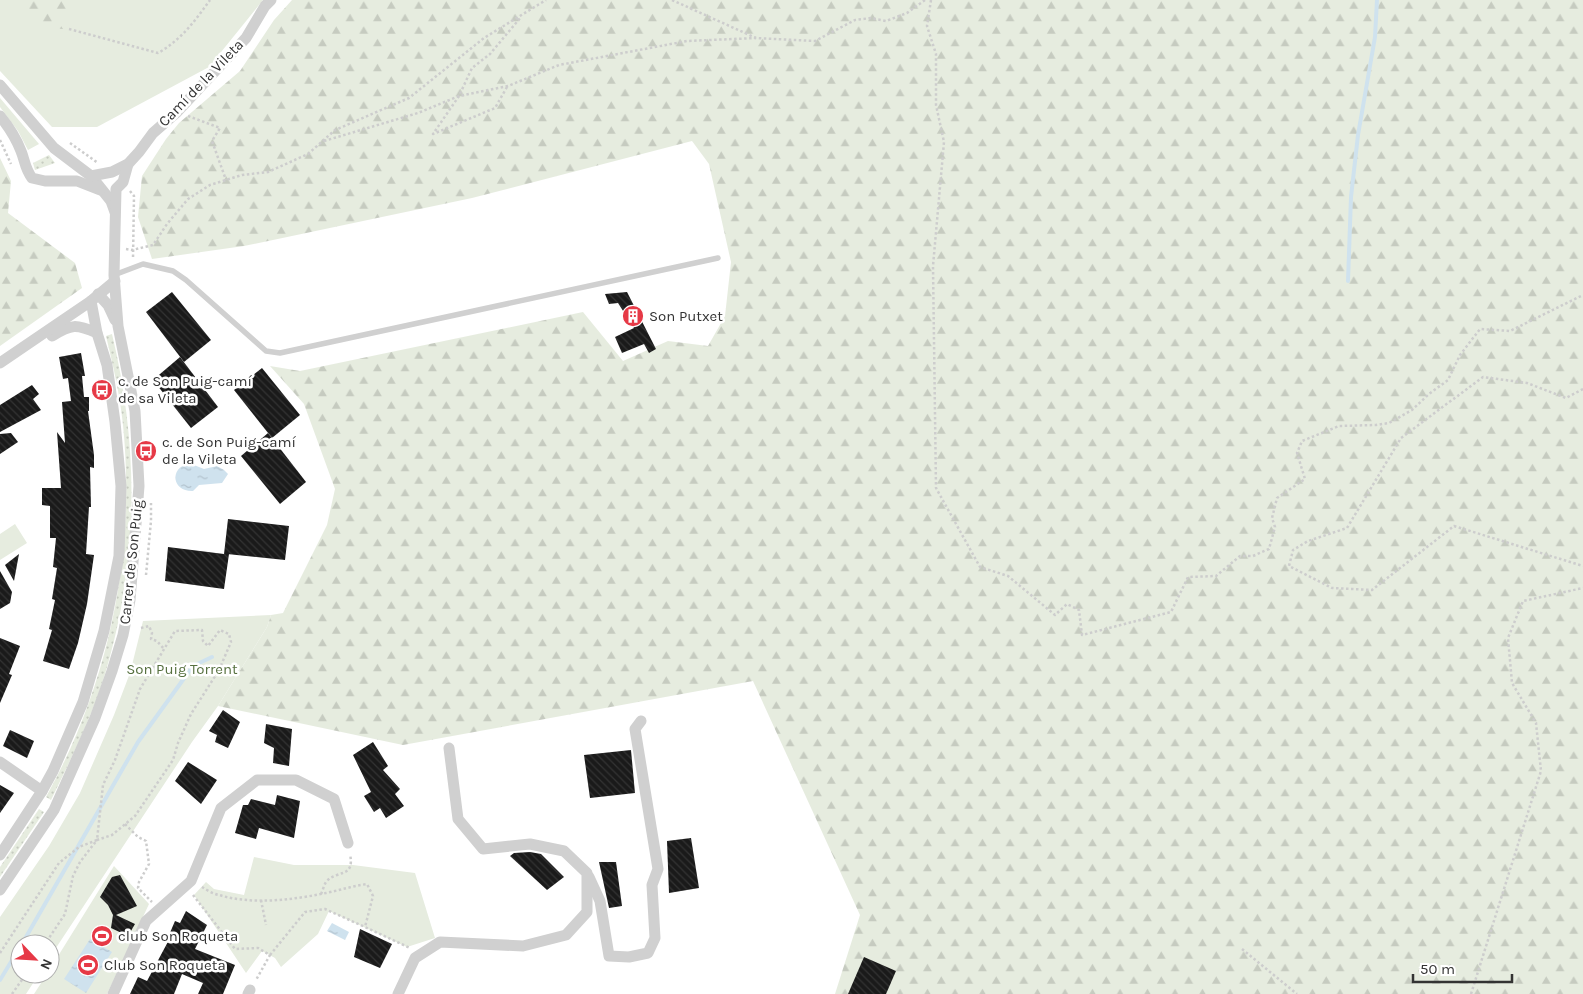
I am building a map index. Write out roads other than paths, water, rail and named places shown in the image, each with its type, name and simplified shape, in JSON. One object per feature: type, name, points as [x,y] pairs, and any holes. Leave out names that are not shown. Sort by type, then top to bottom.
[{"type":"street","name":"Camí de la Vileta","points":[[91,176],[112,172],[128,164],[153,133],[178,112],[246,38],[265,6],[271,0]]},
{"type":"street","points":[[0,85],[54,148],[91,176],[110,201],[116,218]]},
{"type":"street","points":[[0,116],[12,131],[22,153],[25,167],[32,178],[45,181],[77,181],[86,183],[104,192]]},
{"type":"street","name":"Camí de la Vileta","points":[[114,278],[116,189],[123,182],[128,164]]},
{"type":"street","points":[[0,363],[94,298],[114,278]]},
{"type":"street","name":"Carrer de Son Puig","points":[[0,890],[54,810],[95,718],[123,635],[130,600],[139,486],[135,410],[118,326],[114,278]]},
{"type":"street","name":"Carrer de Son Puig","points":[[94,298],[108,305],[118,326]]},
{"type":"street","name":"Carrer de Son Puig","points":[[0,855],[53,771],[83,702],[106,622],[119,556],[121,486],[115,422],[107,365],[97,333],[94,298]]},
{"type":"street","points":[[38,337],[51,337],[71,326],[82,327],[97,333]]},
{"type":"street","points":[[449,748],[458,819],[483,849],[530,844],[564,851],[587,873],[600,901],[609,956],[629,957],[648,954],[655,938],[652,885],[658,869],[634,729],[641,721]]},
{"type":"street","points":[[0,762],[42,791]]},
{"type":"street","points":[[113,994],[146,921],[189,884],[220,808],[257,780],[296,780],[334,799],[348,843]]},
{"type":"street","points":[[398,994],[416,958],[440,942],[523,946],[566,935],[587,912],[587,873]]},
{"type":"lane","points":[[114,278],[143,264],[173,271],[186,280],[266,351],[280,353],[718,258]]},
{"type":"water","points":[[189,463],[204,469],[217,466],[228,474],[222,483],[199,485],[193,491],[186,490],[177,484],[176,475],[182,466]]},
{"type":"water","points":[[332,923],[349,932],[345,940],[327,931]]},
{"type":"water","name":"Club Son Roqueta","points":[[90,939],[112,952],[86,993],[64,979]]},
{"type":"waterway","points":[[1348,281],[1351,197],[1358,135],[1375,37],[1377,0]]},
{"type":"waterway","points":[[28,934],[138,742],[193,666],[212,657]]},
{"type":"waterway","points":[[0,980],[10,964]]},
{"type":"place","name":"Son Putxet","points":[[633,316]]},
{"type":"place","name":"c. de Son Puig-camí de sa Vileta","points":[[102,390]]},
{"type":"place","name":"c. de Son Puig-camí de la Vileta","points":[[146,451]]},
{"type":"place","name":"club Son Roqueta","points":[[102,936]]},
{"type":"place","name":"Club Son Roqueta","points":[[88,965]]},
{"type":"park label","name":"Son Puig Torrent","points":[[182,669]]}]
